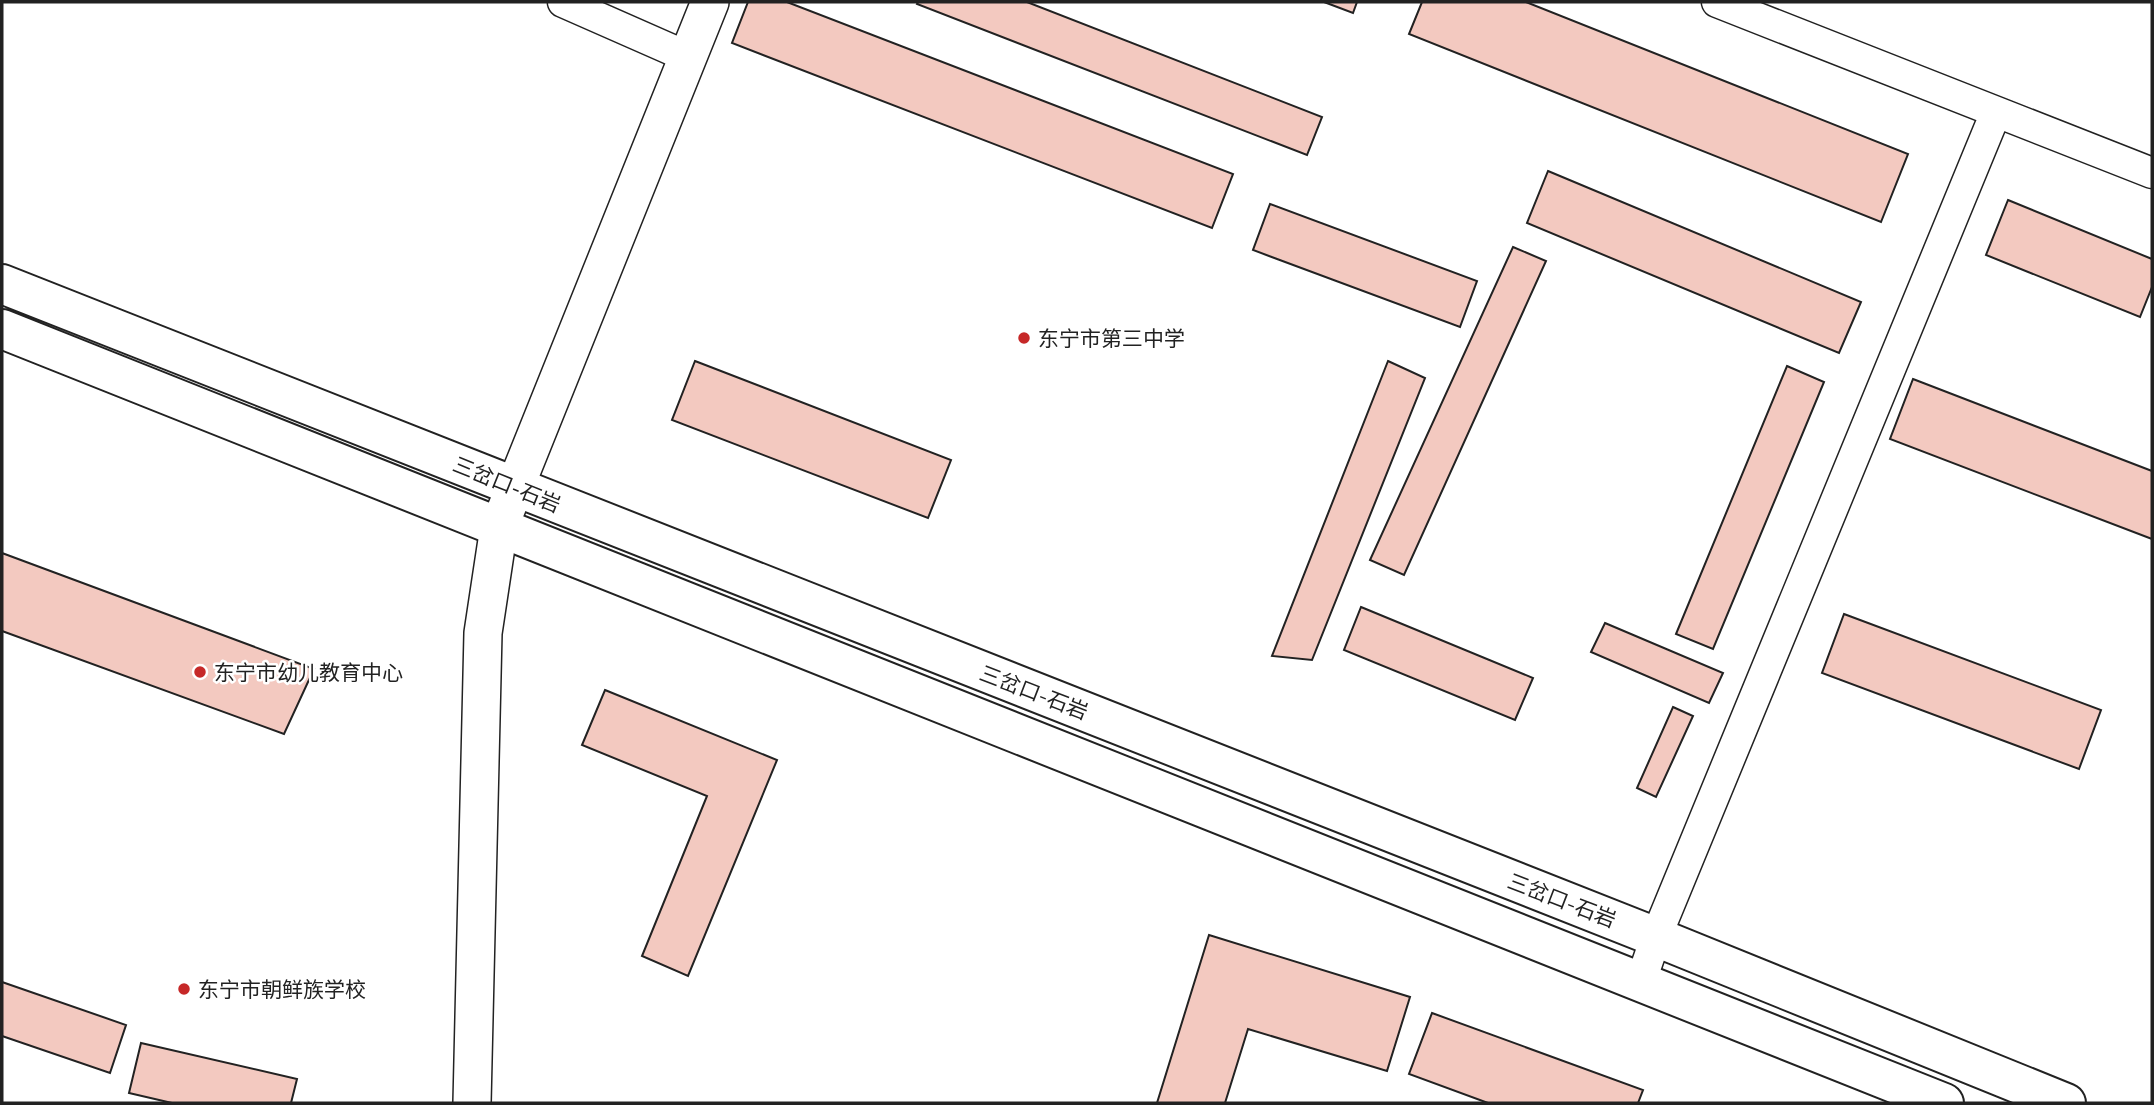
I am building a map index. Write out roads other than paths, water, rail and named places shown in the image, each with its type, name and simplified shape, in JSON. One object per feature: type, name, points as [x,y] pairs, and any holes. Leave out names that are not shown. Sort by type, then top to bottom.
[{"type":"highway","name":"三岔口-石岩","points":[[2,284],[1656,937],[2066,1103]]},
{"type":"highway","name":"三岔口-石岩","points":[[2,329],[1944,1103]]},
{"type":"street","points":[[563,2],[688,57]]},
{"type":"street","points":[[472,1103],[483,633],[499,527],[710,2]]},
{"type":"street","points":[[1717,2],[2152,173]]},
{"type":"street","points":[[1641,981],[1656,937],[1996,112]]},
{"type":"place","name":"东宁市第三中学","points":[[1024,338]]},
{"type":"place","name":"东宁市幼儿教育中心","points":[[200,672]]},
{"type":"place","name":"东宁市朝鲜族学校","points":[[184,989]]}]
